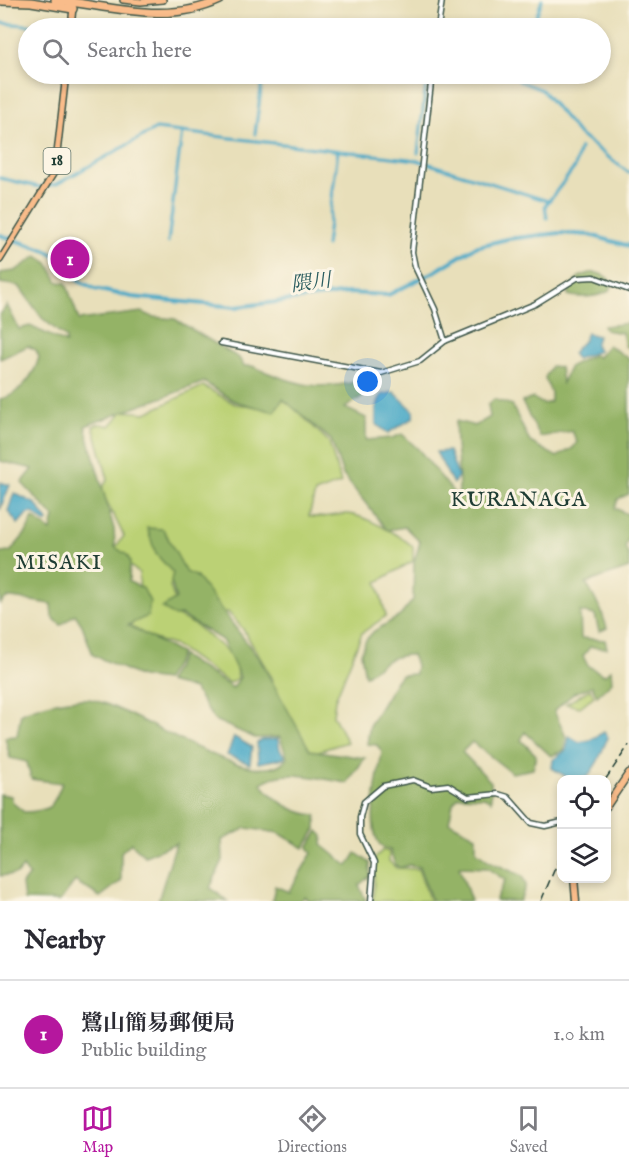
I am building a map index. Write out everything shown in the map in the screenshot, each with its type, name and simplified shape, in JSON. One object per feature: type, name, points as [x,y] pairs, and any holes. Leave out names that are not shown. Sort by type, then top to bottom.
[{"type":"highway","points":[[55,0],[73,6]]},
{"type":"highway","points":[[133,11],[175,10],[215,0]]},
{"type":"highway","points":[[0,1],[133,11],[184,11],[220,0]]},
{"type":"highway","points":[[611,800],[629,773]]},
{"type":"highway","points":[[574,883],[576,901]]},
{"type":"main road","points":[[123,0],[163,0]]},
{"type":"main road","points":[[72,18],[73,6]]},
{"type":"main road","name":"18","points":[[0,261],[55,171],[65,84]]},
{"type":"street","points":[[439,18],[442,0]]},
{"type":"street","points":[[431,84],[412,258],[445,341]]},
{"type":"street","points":[[221,343],[378,374],[420,361],[445,341],[536,304],[577,278],[594,277],[629,290]]},
{"type":"street","points":[[370,901],[374,863],[360,834],[360,817],[364,802],[383,786],[413,780],[431,787],[448,785],[468,797],[498,794],[508,797],[531,823],[544,826],[557,823]]},
{"type":"green space","points":[[37,256],[48,263],[58,282],[66,283],[79,320],[142,312],[153,317],[175,319],[239,358],[244,366],[252,366],[296,382],[323,386],[369,379],[372,390],[345,408],[366,418],[366,440],[392,438],[402,434],[419,450],[458,498],[456,421],[475,426],[490,417],[488,405],[494,399],[512,405],[530,442],[557,457],[573,448],[577,442],[572,431],[540,437],[522,402],[533,398],[543,404],[551,402],[551,393],[545,378],[551,366],[560,367],[562,383],[570,366],[593,355],[598,357],[608,345],[629,359],[629,494],[618,499],[615,508],[629,515],[629,537],[625,547],[629,556],[629,568],[586,583],[601,610],[607,628],[599,632],[595,615],[580,612],[581,638],[605,640],[607,648],[590,647],[583,656],[588,666],[604,675],[611,670],[612,682],[597,696],[592,686],[574,693],[554,711],[566,737],[564,750],[551,756],[525,732],[521,740],[536,755],[533,769],[512,773],[472,742],[462,752],[491,782],[491,801],[484,797],[459,796],[453,803],[449,822],[476,836],[476,851],[489,861],[522,876],[526,885],[520,901],[495,901],[505,880],[487,868],[459,867],[471,901],[432,901],[419,867],[409,865],[400,868],[395,865],[390,850],[381,846],[376,836],[373,823],[375,791],[382,752],[377,745],[367,744],[370,724],[396,681],[401,675],[415,674],[416,665],[412,655],[398,656],[365,676],[361,653],[366,640],[374,631],[400,616],[413,600],[414,562],[420,542],[405,527],[387,530],[343,475],[331,440],[283,399],[274,412],[234,401],[204,382],[85,426],[114,529],[115,547],[127,555],[130,561],[129,582],[143,588],[150,602],[148,616],[128,625],[181,654],[166,680],[141,677],[93,655],[82,625],[75,614],[61,625],[52,617],[51,604],[6,598],[0,604],[0,553],[10,552],[26,533],[33,518],[51,531],[54,517],[22,483],[33,469],[0,461],[0,399],[13,394],[25,384],[34,371],[39,357],[36,350],[28,346],[0,359],[0,315],[7,305],[19,329],[30,326],[66,343],[66,338],[42,318],[19,286],[0,283],[0,273],[15,271]]},
{"type":"green space","points":[[597,273],[609,279],[612,285],[609,291],[589,297],[568,295],[568,290],[579,277]]},
{"type":"green space","points":[[629,323],[629,348],[625,346],[622,333],[605,330],[603,326]]},
{"type":"green space","points":[[203,386],[235,404],[272,408],[280,398],[290,404],[329,442],[341,483],[315,493],[309,516],[353,515],[381,526],[413,547],[413,561],[377,582],[386,616],[362,633],[335,700],[333,715],[347,742],[312,753],[272,699],[272,678],[243,629],[228,612],[210,614],[185,580],[167,535],[151,530],[175,575],[170,586],[176,604],[170,612],[195,625],[233,656],[238,678],[229,683],[176,646],[129,631],[140,599],[139,573],[112,552],[124,536],[101,490],[108,479],[93,426],[100,424],[110,426],[123,411],[146,413]]},
{"type":"green space","points":[[147,528],[163,529],[186,572],[196,576],[260,660],[310,750],[365,758],[347,783],[291,775],[270,778],[261,783],[285,805],[300,812],[316,815],[316,829],[304,848],[279,833],[246,828],[222,840],[223,860],[210,888],[228,901],[158,901],[176,843],[145,856],[131,843],[121,852],[121,881],[100,897],[75,881],[60,901],[24,900],[22,884],[29,875],[23,867],[17,874],[0,876],[0,794],[11,796],[13,803],[24,812],[40,811],[53,803],[62,783],[31,779],[27,762],[10,758],[5,737],[17,736],[21,713],[53,703],[88,699],[106,704],[192,746],[250,767],[273,767],[287,757],[280,737],[255,738],[214,720],[194,689],[168,682],[182,656],[233,688],[240,677],[222,640],[181,615],[174,616],[162,608],[176,599],[171,581],[173,573],[156,554]]},
{"type":"green space","points":[[590,689],[594,696],[580,707],[566,704]]},
{"type":"green space","points":[[318,831],[323,836],[322,845],[348,866],[356,853],[370,863],[370,876],[359,885],[366,901],[310,901],[305,897],[299,901],[272,901],[275,886],[289,892],[312,853],[308,847]]},
{"type":"green space","points":[[383,850],[389,852],[389,861],[396,868],[418,869],[430,901],[373,901],[375,858]]},
{"type":"water","points":[[587,333],[598,336],[595,346],[599,351],[576,359],[572,353]]},
{"type":"water","points":[[394,392],[414,411],[413,418],[388,433],[376,424],[376,408],[381,395]]},
{"type":"water","points":[[449,451],[458,476],[453,484],[436,452]]},
{"type":"water","points":[[0,482],[10,485],[0,510]]},
{"type":"water","points":[[14,493],[36,504],[48,521],[46,523],[33,513],[27,514],[18,524],[8,511]]},
{"type":"water","points":[[604,732],[608,737],[589,775],[563,775],[552,768],[553,760],[566,750],[569,736],[579,742],[590,740]]},
{"type":"water","points":[[234,737],[252,747],[250,764],[227,755]]},
{"type":"water","points":[[278,739],[284,758],[258,763],[257,743],[262,740]]},
{"type":"waterway","points":[[536,18],[542,0]]},
{"type":"waterway","points":[[0,23],[18,24]]},
{"type":"waterway","points":[[255,134],[262,84]]},
{"type":"waterway","points":[[424,99],[426,84]]},
{"type":"waterway","points":[[527,84],[542,90],[579,135]]},
{"type":"waterway","points":[[418,153],[424,101]]},
{"type":"waterway","points":[[0,178],[39,187],[57,184],[156,129],[417,160],[548,201]]},
{"type":"waterway","points":[[172,210],[182,132]]},
{"type":"waterway","points":[[581,136],[629,173]]},
{"type":"waterway","points":[[547,218],[545,206],[575,167],[580,148]]},
{"type":"waterway","points":[[326,246],[338,150]]},
{"type":"waterway","points":[[168,242],[172,212]]},
{"type":"waterway","name":"隈川","points":[[0,235],[47,251],[55,256],[79,281],[95,289],[132,297],[236,307],[348,293],[388,295],[434,272],[475,247],[507,239],[560,233],[590,235],[629,246]]},
{"type":"railway","points":[[608,775],[629,745]]},
{"type":"railway","points":[[541,901],[557,864]]},
{"type":"place","name":"鷺山簡易郵便局","points":[[70,259]]},
{"type":"district","name":"KURANAGA","points":[[519,500]]},
{"type":"district","name":"MISAKI","points":[[59,563]]}]
